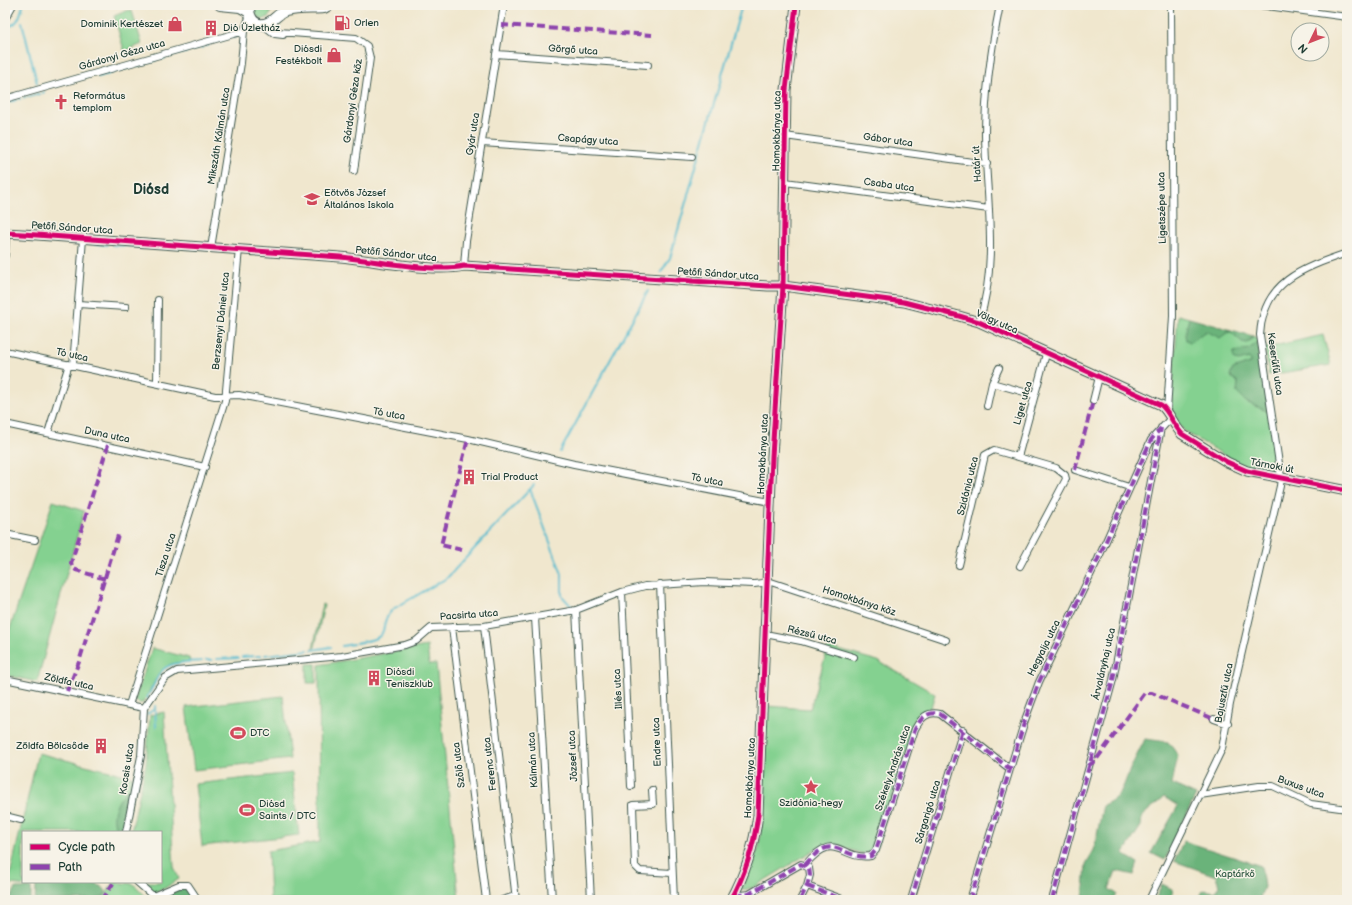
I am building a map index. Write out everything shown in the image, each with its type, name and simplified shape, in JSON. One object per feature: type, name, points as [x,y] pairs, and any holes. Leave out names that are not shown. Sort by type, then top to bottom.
[{"type":"main road","points":[[220,5],[240,7],[250,11],[253,20],[261,24],[286,11],[324,8],[329,5]]},
{"type":"main road","points":[[273,19],[276,11],[275,5]]},
{"type":"street","points":[[5,19],[14,5]]},
{"type":"street","name":"Gyár utca","points":[[464,266],[504,5]]},
{"type":"street","name":"Homokbánya utca","points":[[733,897],[750,857],[758,815],[770,502],[783,286],[786,182],[786,90],[796,5]]},
{"type":"street","name":"Határ út","points":[[979,322],[985,306],[989,278],[989,209],[985,135],[987,78],[1000,5]]},
{"type":"street","name":"Ligetszépe utca","points":[[1168,415],[1173,316],[1171,5]]},
{"type":"street","points":[[1260,5],[1347,17]]},
{"type":"street","name":"Mikszáth Kálmán utca","points":[[211,248],[245,30],[250,11]]},
{"type":"street","points":[[273,19],[277,30],[287,33]]},
{"type":"street","points":[[245,30],[261,24]]},
{"type":"street","name":"Gárdonyi Géza köz","points":[[261,24],[280,36],[287,33],[356,38],[367,46],[370,58],[354,171]]},
{"type":"street","name":"Gárdonyi Géza utca","points":[[5,99],[245,30]]},
{"type":"street","name":"Görgő utca","points":[[496,54],[648,65]]},
{"type":"street","name":"Gábor utca","points":[[786,136],[987,164]]},
{"type":"street","name":"Csapágy utca","points":[[482,143],[692,157]]},
{"type":"street","name":"Csaba utca","points":[[786,182],[989,209]]},
{"type":"street","points":[[5,255],[6,233]]},
{"type":"street","name":"Petőfi Sándor utca","points":[[6,233],[239,249],[419,266],[454,268],[464,266],[783,286]]},
{"type":"street","points":[[48,433],[71,364],[78,304],[83,238]]},
{"type":"street","name":"Berzsenyi Dániel utca","points":[[225,395],[239,249]]},
{"type":"street","name":"Keserűfű utca","points":[[1281,477],[1260,335],[1262,316],[1271,297],[1277,289],[1296,273],[1305,268],[1347,253]]},
{"type":"street","name":"Völgy utca","points":[[783,286],[904,302],[979,322],[1160,405],[1168,415]]},
{"type":"street","points":[[157,383],[158,300]]},
{"type":"street","points":[[78,304],[126,308]]},
{"type":"street","name":"Tó utca","points":[[5,351],[215,396],[239,395],[468,439],[574,464],[770,502]]},
{"type":"street","name":"Liget utca","points":[[1018,457],[1046,354]]},
{"type":"street","points":[[987,406],[992,383],[999,368]]},
{"type":"street","points":[[1093,401],[1099,377]]},
{"type":"street","points":[[992,383],[1035,395]]},
{"type":"street","name":"Tisza utca","points":[[128,705],[205,467],[225,395]]},
{"type":"street","name":"Hegyalja utca","points":[[970,900],[1025,720],[1039,682],[1098,559],[1151,440],[1161,428],[1168,415]]},
{"type":"street","name":"Tárnoki út","points":[[1168,415],[1182,434],[1226,462],[1247,471],[1347,491]]},
{"type":"street","name":"Duna utca","points":[[5,424],[205,467]]},
{"type":"street","name":"Árvalányhaj utca","points":[[1052,900],[1113,680],[1161,428]]},
{"type":"street","name":"Szidónia utca","points":[[959,565],[985,455],[994,450],[1056,468],[1065,475],[1066,479],[1020,566]]},
{"type":"street","points":[[1075,470],[1129,487]]},
{"type":"street","name":"Bajuszfű utca","points":[[1149,900],[1222,749],[1228,724],[1230,704],[1281,477]]},
{"type":"street","points":[[5,534],[34,540]]},
{"type":"street","name":"Pacsirta utca","points":[[144,708],[165,678],[177,671],[342,656],[405,645],[416,641],[429,629],[484,626],[535,618],[576,610],[622,592],[660,584],[704,582],[754,584],[767,582]]},
{"type":"street","name":"Homokbánya köz","points":[[767,582],[771,582],[946,640]]},
{"type":"street","name":"Endre utca","points":[[660,584],[674,900]]},
{"type":"street","name":"Illés utca","points":[[622,592],[631,786]]},
{"type":"street","name":"József utca","points":[[576,610],[591,900]]},
{"type":"street","name":"Kálmán utca","points":[[535,618],[552,900]]},
{"type":"street","name":"Ferenc utca","points":[[484,626],[515,898]]},
{"type":"street","name":"Szőlő utca","points":[[452,627],[486,900]]},
{"type":"street","name":"Rézsű utca","points":[[765,634],[801,641],[854,657]]},
{"type":"street","name":"Zöldfa utca","points":[[5,679],[128,705]]},
{"type":"street","points":[[128,705],[144,708]]},
{"type":"street","name":"Kocsis utca","points":[[126,831],[141,756],[144,708]]},
{"type":"street","name":"Székely András utca","points":[[805,865],[821,850],[830,847],[864,858],[870,856],[876,850],[915,729],[924,716],[932,712],[940,714],[963,730],[1010,769]]},
{"type":"street","points":[[1214,718],[1228,724]]},
{"type":"street","name":"Sárgarigó utca","points":[[911,900],[963,730]]},
{"type":"street","name":"Buxus utca","points":[[1200,795],[1273,786],[1311,804],[1347,809]]},
{"type":"street","points":[[652,790],[653,804],[633,805],[636,866],[640,871],[672,873]]},
{"type":"street","points":[[5,816],[21,820]]},
{"type":"street","points":[[733,897],[749,894],[796,866],[805,865],[809,868],[810,875],[807,886],[800,900]]},
{"type":"street","points":[[138,883],[153,896],[179,885],[188,885],[198,900]]},
{"type":"street","points":[[807,886],[845,900]]},
{"type":"street","points":[[502,900],[515,898]]},
{"type":"green space","points":[[263,3],[269,5],[271,11],[269,17],[263,19],[257,17],[255,11],[257,5]]},
{"type":"green space","points":[[129,10],[132,11],[142,44],[126,51],[124,50],[114,16]]},
{"type":"green space","points":[[1178,315],[1189,318],[1185,335],[1210,332],[1217,336],[1231,332],[1235,336],[1250,341],[1253,336],[1258,339],[1258,342],[1249,349],[1234,352],[1249,358],[1252,361],[1233,369],[1230,376],[1238,382],[1237,393],[1246,402],[1269,412],[1276,473],[1244,467],[1184,431],[1174,419],[1171,410]]},
{"type":"green space","points":[[1189,318],[1253,336],[1247,343],[1242,342],[1231,332],[1228,332],[1220,338],[1206,331],[1190,342],[1186,340],[1185,335]]},
{"type":"green space","points":[[1323,335],[1331,365],[1269,375],[1265,348]]},
{"type":"green space","points":[[1258,342],[1269,412],[1246,402],[1237,393],[1238,382],[1230,376],[1233,369],[1250,363],[1251,361],[1249,358],[1239,361],[1235,360],[1233,356],[1234,352],[1249,349]]},
{"type":"green space","points":[[53,501],[84,511],[37,682],[5,675],[5,643]]},
{"type":"green space","points":[[322,604],[324,605],[315,647],[313,649]]},
{"type":"green space","points":[[427,646],[429,664],[436,664],[459,900],[270,900],[268,851],[320,842],[319,665]]},
{"type":"green space","points":[[828,647],[878,661],[935,694],[931,707],[922,713],[914,727],[876,850],[863,854],[836,845],[819,847],[752,888],[741,890],[759,847],[763,804],[766,706],[810,709]]},
{"type":"green space","points":[[152,648],[189,658],[190,661],[171,664],[160,672],[143,703],[138,703],[135,699]]},
{"type":"green space","points":[[307,664],[316,664],[316,683],[307,683]]},
{"type":"green space","name":"DTC","points":[[283,696],[290,759],[194,770],[186,707]]},
{"type":"green space","points":[[164,712],[174,867],[179,879],[165,888],[152,893],[141,883],[162,883],[162,831],[131,831],[146,764],[150,715]]},
{"type":"green space","points":[[1145,739],[1168,742],[1178,755],[1172,784],[1196,795],[1165,860],[1151,853],[1178,806],[1164,797],[1142,816],[1141,826],[1123,854],[1138,863],[1134,875],[1116,871],[1109,889],[1117,894],[1114,900],[1083,900],[1086,864],[1094,850],[1103,805],[1116,797],[1119,793]]},
{"type":"green space","points":[[38,753],[133,777],[123,831],[22,831],[22,883],[36,883],[31,886],[8,884]]},
{"type":"green space","name":"Diósd Saints / DTC","points":[[292,773],[299,835],[202,846],[195,784]]},
{"type":"green space","points":[[129,788],[133,789],[123,831],[116,828],[114,822],[114,811]]},
{"type":"green space","name":"Kaptárkő","points":[[1184,841],[1261,866],[1264,887],[1260,897],[1264,900],[1199,900],[1203,890],[1215,892],[1219,885],[1216,876],[1174,861]]},
{"type":"green space","points":[[39,883],[92,883],[103,887],[106,892],[103,897],[95,900],[35,900],[36,885]]},
{"type":"green space","points":[[113,883],[124,883],[134,884],[149,900],[102,900]]},
{"type":"green space","points":[[1162,884],[1172,889],[1173,900],[1155,900]]},
{"type":"green space","points":[[183,887],[189,889],[193,897],[187,900],[155,900]]},
{"type":"green space","points":[[16,888],[31,888],[31,900],[9,900]]},
{"type":"waterway","points":[[5,27],[13,25],[18,20],[23,5]]},
{"type":"waterway","points":[[661,272],[670,258],[742,5]]},
{"type":"waterway","points":[[22,22],[37,83]]},
{"type":"waterway","points":[[192,50],[198,48]]},
{"type":"waterway","points":[[173,55],[187,52]]},
{"type":"waterway","points":[[161,59],[165,58]]},
{"type":"waterway","points":[[150,62],[156,60]]},
{"type":"waterway","points":[[136,66],[147,63]]},
{"type":"waterway","points":[[124,69],[131,67]]},
{"type":"waterway","points":[[106,75],[114,72]]},
{"type":"waterway","points":[[98,77],[104,75]]},
{"type":"waterway","points":[[28,97],[39,94]]},
{"type":"waterway","points":[[5,103],[16,100]]},
{"type":"waterway","points":[[70,242],[79,242]]},
{"type":"waterway","points":[[90,243],[107,245]]},
{"type":"waterway","points":[[113,245],[131,246]]},
{"type":"waterway","points":[[133,246],[146,247]]},
{"type":"waterway","points":[[148,247],[153,248]]},
{"type":"waterway","points":[[157,248],[162,248]]},
{"type":"waterway","points":[[560,452],[648,291]]},
{"type":"waterway","points":[[356,643],[377,638],[381,635],[385,621],[393,609],[447,578],[534,485]]},
{"type":"waterway","points":[[530,489],[562,574],[562,596],[573,608]]},
{"type":"waterway","points":[[342,646],[353,644]]},
{"type":"waterway","points":[[312,650],[331,647]]},
{"type":"waterway","points":[[265,655],[308,650]]},
{"type":"waterway","points":[[242,657],[253,656]]},
{"type":"waterway","points":[[256,656],[261,656]]},
{"type":"waterway","points":[[217,659],[238,658]]},
{"type":"waterway","points":[[206,660],[212,660]]},
{"type":"waterway","points":[[149,699],[147,697],[159,675],[165,668],[174,664],[202,661]]},
{"type":"waterway","points":[[147,714],[155,709],[155,706]]},
{"type":"waterway","points":[[155,709],[156,727]]},
{"type":"marked path","points":[[501,25],[652,35]]},
{"type":"marked path","points":[[1075,470],[1093,401]]},
{"type":"marked path","points":[[970,900],[1025,720],[1039,682],[1098,559],[1151,440],[1161,428]]},
{"type":"marked path","points":[[1052,900],[1113,680],[1161,428]]},
{"type":"marked path","points":[[462,550],[441,545],[468,439]]},
{"type":"marked path","points":[[105,579],[76,570],[73,568],[71,563],[108,445]]},
{"type":"marked path","points":[[67,691],[79,662],[118,535]]},
{"type":"marked path","points":[[1088,766],[1096,760],[1145,693],[1152,693],[1214,719]]},
{"type":"marked path","points":[[805,865],[815,854],[831,847],[861,856],[871,856],[876,850],[915,729],[925,716],[935,713],[940,714],[1010,769]]},
{"type":"marked path","points":[[911,900],[963,730]]},
{"type":"marked path","points":[[735,893],[740,895],[749,894],[801,864],[809,868],[810,875],[807,886],[800,900]]},
{"type":"marked path","points":[[102,900],[113,883]]},
{"type":"marked path","points":[[807,886],[845,900]]},
{"type":"cycle path","points":[[731,900],[749,859],[758,815],[772,456],[783,286],[786,90],[796,5]]},
{"type":"cycle path","points":[[5,233],[340,257],[420,267],[451,268],[464,266],[783,286],[904,302],[979,322],[1161,405],[1182,434],[1227,462],[1247,471],[1347,491]]},
{"type":"place","name":"Orlen","points":[[342,23]]},
{"type":"place","name":"Dominik Kertészet","points":[[175,24]]},
{"type":"place","name":"Dió Üzletház","points":[[211,28]]},
{"type":"place","name":"Diósdi Festékbolt","points":[[334,55]]},
{"type":"place","name":"Református templom","points":[[61,102]]},
{"type":"place","name":"Eötvös József Általános Iskola","points":[[312,199]]},
{"type":"place","name":"Trial Product","points":[[469,477]]},
{"type":"place","name":"Diósdi Teniszklub","points":[[374,678]]},
{"type":"place","name":"DTC","points":[[238,733]]},
{"type":"place","name":"Zöldfa Bölcsőde","points":[[101,746]]},
{"type":"place","name":"Szidónia-hegy","points":[[811,787]]},
{"type":"place","name":"Diósd Saints / DTC","points":[[247,810]]},
{"type":"district","name":"Diósd","points":[[151,189]]}]
